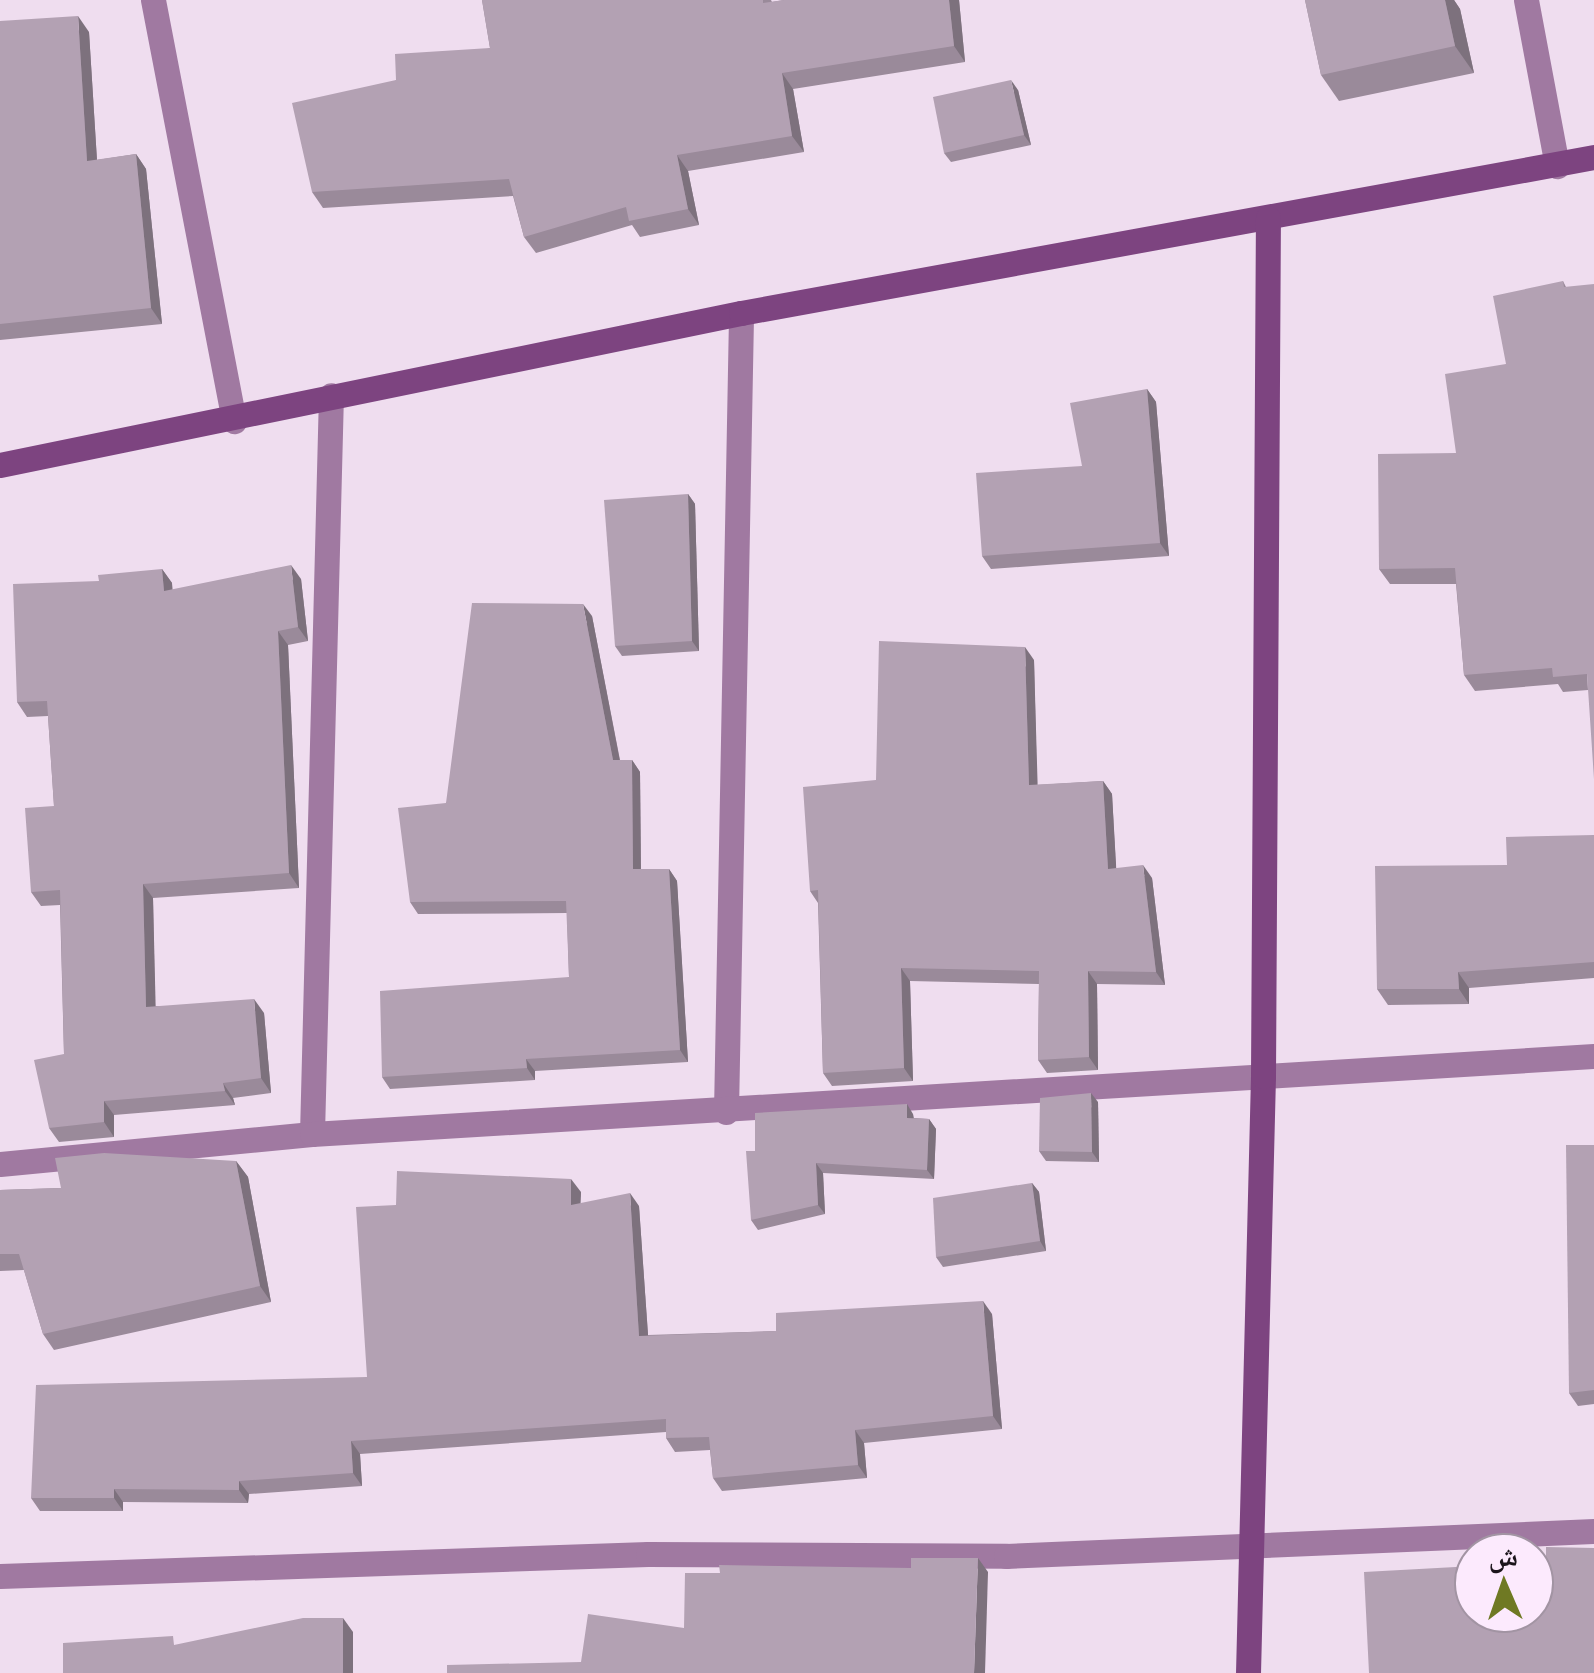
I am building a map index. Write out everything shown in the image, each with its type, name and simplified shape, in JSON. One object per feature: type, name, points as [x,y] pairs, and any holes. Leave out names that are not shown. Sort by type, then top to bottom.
[{"type":"street","points":[[153,0],[234,420]]},
{"type":"street","points":[[1526,0],[1557,166]]},
{"type":"street","points":[[0,465],[234,420],[331,395],[741,312],[1594,157]]},
{"type":"street","points":[[1248,1673],[1263,1076],[1268,218]]},
{"type":"street","points":[[726,1112],[741,312]]},
{"type":"street","points":[[312,1134],[331,395]]},
{"type":"street","points":[[0,1164],[312,1134],[726,1112],[1594,1056]]},
{"type":"street","points":[[0,1576],[648,1554],[1006,1556],[1594,1531]]},
{"type":"building","points":[[482,0],[949,0],[954,46],[782,73],[792,136],[677,155],[688,209],[629,221],[626,207],[524,237],[509,179],[312,192],[292,103],[396,80],[395,54],[490,48]]},
{"type":"building","points":[[1305,0],[1445,0],[1455,46],[1321,75]]},
{"type":"building","points":[[78,16],[87,161],[136,154],[151,308],[0,324],[0,21]]},
{"type":"building","points":[[1011,80],[1024,135],[944,153],[933,97]]},
{"type":"building","points":[[1563,281],[1564,287],[1594,284],[1594,779],[1587,674],[1553,677],[1552,668],[1464,675],[1455,568],[1379,569],[1378,454],[1456,453],[1445,374],[1506,364],[1493,296]]},
{"type":"building","points":[[1147,389],[1160,543],[982,556],[976,473],[1082,466],[1070,403]]},
{"type":"building","points":[[688,494],[692,641],[615,646],[604,500]]},
{"type":"building","points":[[291,565],[298,627],[278,631],[289,873],[143,884],[146,1007],[254,999],[261,1078],[223,1083],[225,1091],[104,1101],[104,1122],[49,1128],[34,1060],[64,1054],[60,890],[31,892],[25,808],[54,806],[47,701],[17,702],[13,584],[99,581],[98,575],[162,569],[164,591]]},
{"type":"building","points":[[472,603],[583,604],[613,760],[632,760],[633,869],[669,869],[680,1050],[526,1059],[527,1068],[382,1077],[380,991],[569,977],[566,901],[410,902],[398,808],[446,803]]},
{"type":"building","points":[[879,641],[1025,647],[1029,785],[1103,781],[1108,869],[1143,865],[1156,972],[1088,971],[1089,1057],[1038,1060],[1039,971],[901,968],[904,1068],[823,1073],[818,890],[810,891],[803,787],[876,780]]},
{"type":"building","points":[[1594,835],[1594,962],[1458,972],[1459,989],[1377,989],[1375,866],[1507,865],[1506,837]]},
{"type":"building","points":[[1091,1093],[1092,1152],[1039,1151],[1040,1098]]},
{"type":"building","points":[[907,1104],[907,1118],[929,1119],[927,1170],[816,1163],[818,1205],[751,1220],[746,1151],[755,1151],[755,1113]]},
{"type":"building","points":[[1566,1145],[1594,1145],[1594,1390],[1569,1393]]},
{"type":"building","points":[[104,1153],[236,1161],[260,1286],[43,1334],[19,1254],[0,1254],[0,1190],[61,1188],[55,1158]]},
{"type":"building","points":[[397,1171],[571,1179],[571,1205],[630,1193],[639,1336],[776,1331],[776,1313],[983,1301],[993,1416],[855,1430],[858,1465],[713,1478],[709,1437],[666,1438],[666,1419],[351,1441],[353,1473],[239,1481],[239,1490],[114,1489],[114,1498],[31,1498],[36,1385],[367,1377],[356,1207],[396,1205]]},
{"type":"building","points":[[1032,1183],[1040,1241],[936,1257],[933,1198]]},
{"type":"building","points":[[1554,1547],[1594,1548],[1594,1673],[1369,1673],[1364,1572],[1454,1567],[1454,1633],[1554,1633]]},
{"type":"building","points":[[911,1558],[978,1558],[974,1673],[447,1673],[447,1665],[581,1662],[588,1614],[684,1628],[685,1573],[720,1573],[719,1565],[911,1568]]},
{"type":"building","points":[[303,1618],[343,1618],[343,1673],[63,1673],[63,1643],[173,1636],[174,1645]]}]
